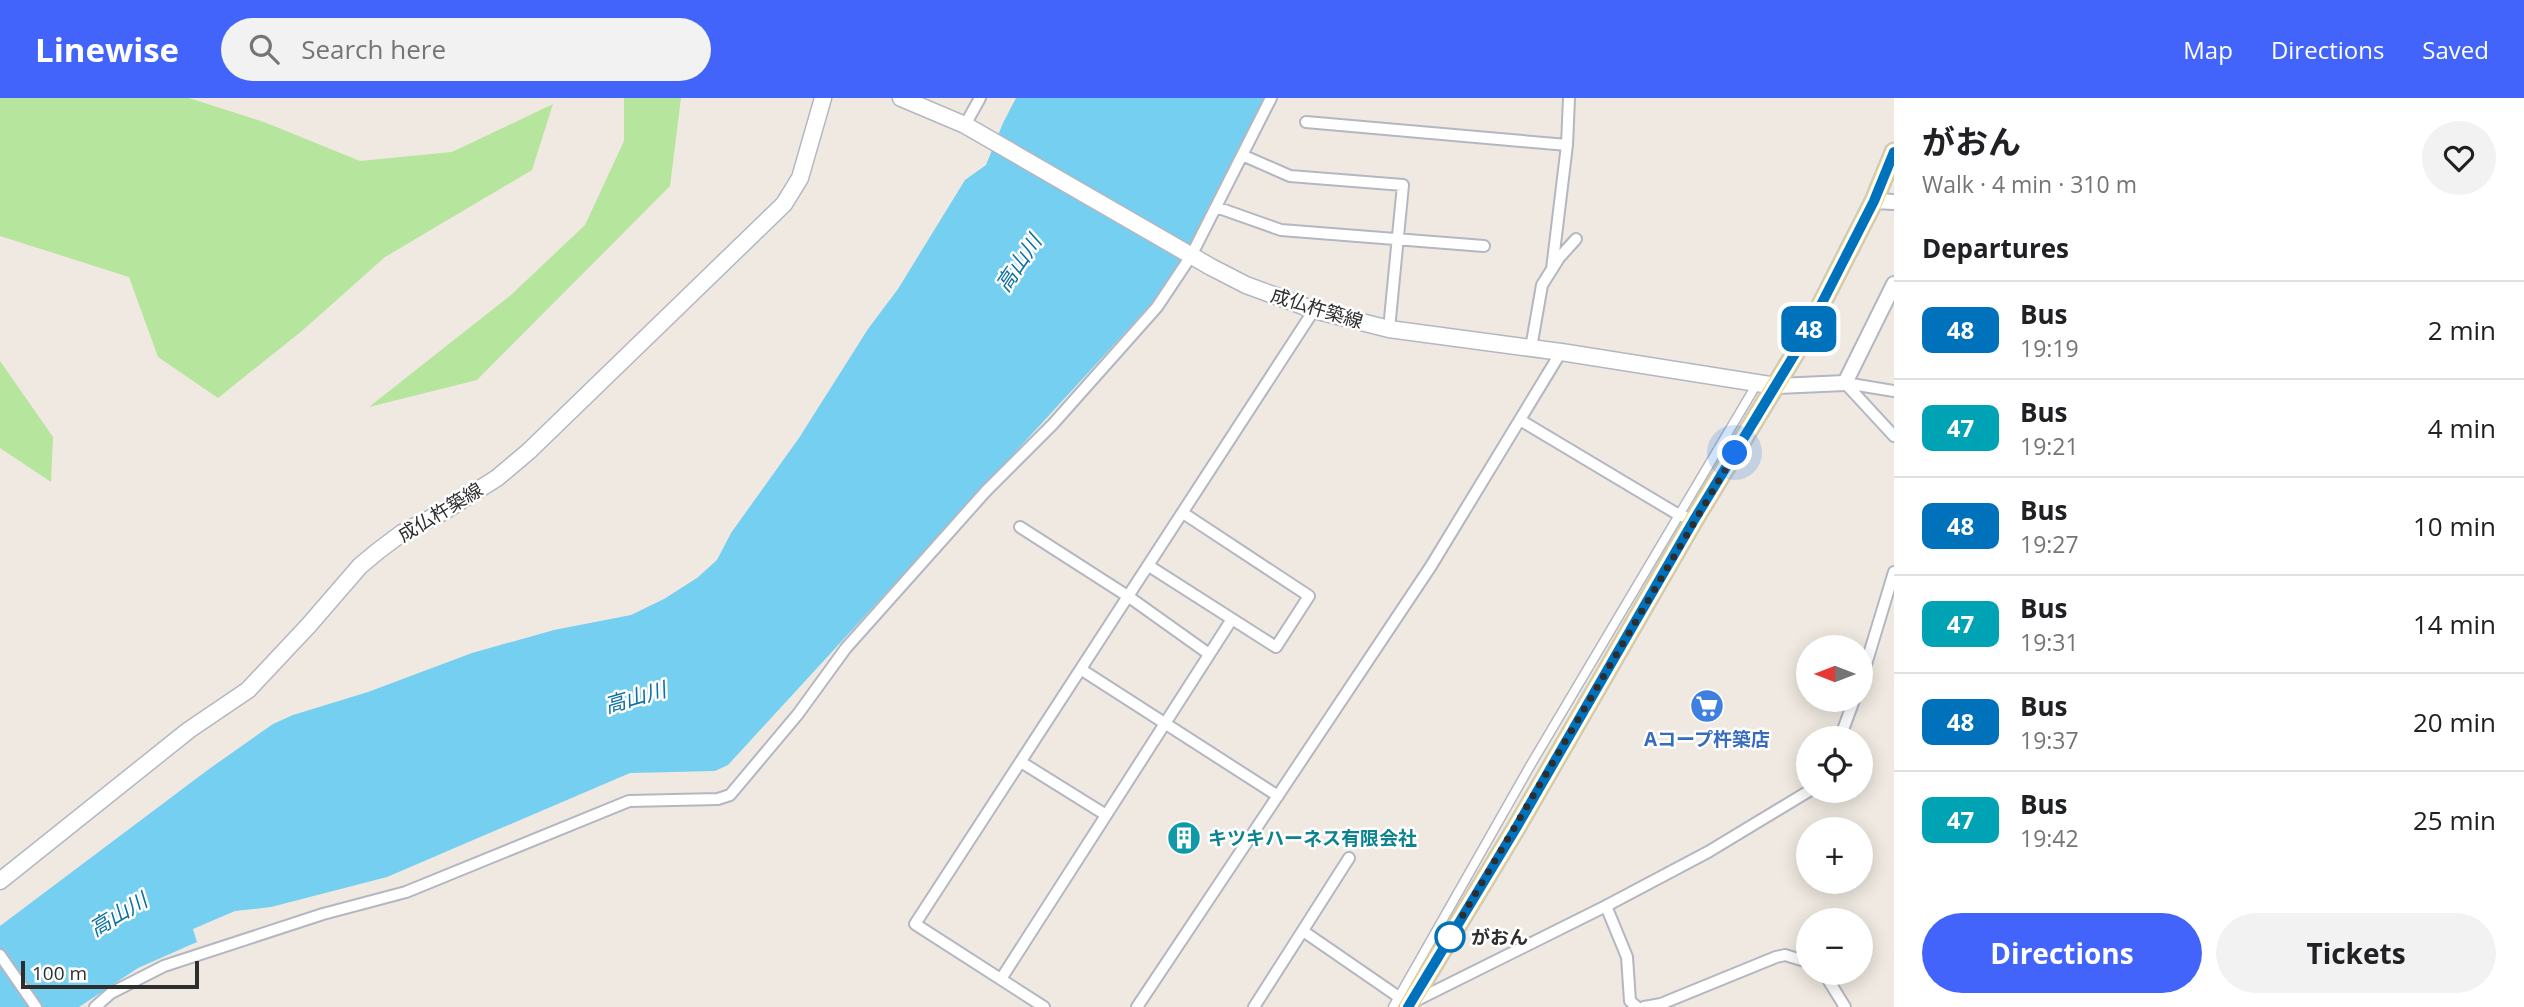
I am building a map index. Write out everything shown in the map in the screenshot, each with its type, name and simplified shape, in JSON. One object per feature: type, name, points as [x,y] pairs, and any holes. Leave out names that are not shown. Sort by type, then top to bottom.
[{"type":"main road","name":"成仏杵築線","points":[[0,881],[189,730],[248,690],[360,566],[378,551],[402,533],[443,512],[497,478],[529,451],[783,204],[800,178],[823,98]]},
{"type":"main road","name":"成仏杵築線","points":[[901,98],[965,125],[1246,285],[1314,310],[1389,329],[1561,352],[1776,386]]},
{"type":"main road","points":[[1402,1003],[1515,830],[1686,518],[1776,386],[1827,296],[1874,201],[1894,152]]},
{"type":"street","points":[[965,125],[980,98]]},
{"type":"street","points":[[95,1007],[111,993],[164,966],[323,914],[406,892],[629,801],[718,799],[730,795],[798,714],[846,648],[986,491],[1053,424],[1157,307],[1191,256],[1271,98]]},
{"type":"street","points":[[1552,269],[1567,145],[1569,98]]},
{"type":"street","points":[[1306,122],[1567,145]]},
{"type":"street","points":[[1242,155],[1290,176],[1403,185],[1389,329]]},
{"type":"street","points":[[1874,201],[1894,202]]},
{"type":"street","points":[[1216,207],[1281,230],[1484,246]]},
{"type":"street","points":[[1531,348],[1542,285],[1576,239]]},
{"type":"street","points":[[1845,383],[1894,284]]},
{"type":"street","points":[[1044,1007],[915,924],[1314,310]]},
{"type":"street","points":[[1138,1007],[1431,566],[1561,352]]},
{"type":"street","points":[[1520,420],[1686,518],[1758,382]]},
{"type":"street","points":[[1776,386],[1845,383],[1894,391]]},
{"type":"street","points":[[1845,383],[1894,436]]},
{"type":"street","points":[[1149,566],[1276,647],[1309,596],[1183,513]]},
{"type":"street","points":[[1020,527],[1129,597],[1209,654]]},
{"type":"street","points":[[1873,641],[1894,572]]},
{"type":"street","points":[[1001,979],[1232,619]]},
{"type":"street","points":[[1082,670],[1278,796]]},
{"type":"street","points":[[1021,762],[1106,815]]},
{"type":"street","points":[[1303,931],[1402,1003],[1606,906],[1708,852],[1796,799]]},
{"type":"street","points":[[1254,1007],[1349,858]]},
{"type":"street","points":[[1606,906],[1627,957],[1630,1001],[1637,1007]]},
{"type":"street","points":[[1644,1007],[1661,1004],[1776,957],[1785,955],[1796,958]]},
{"type":"street","points":[[0,956],[36,1007]]},
{"type":"street","points":[[1831,985],[1845,1007]]},
{"type":"green space","points":[[0,98],[189,98],[264,122],[360,161],[452,152],[553,104],[532,170],[385,257],[303,330],[218,398],[158,357],[129,277],[0,236]]},
{"type":"green space","points":[[624,98],[681,98],[670,186],[477,380],[369,407],[511,295],[585,225],[624,141]]},
{"type":"green space","points":[[0,361],[53,437],[51,482],[0,448]]},
{"type":"water","name":"高山川","points":[[1016,98],[1264,98],[1200,228],[1154,301],[728,765],[715,771],[630,773],[387,877],[271,907],[235,911],[193,929],[197,942],[138,968],[79,1007],[0,1007],[0,926],[273,724],[472,653],[554,630],[631,615],[664,599],[697,578],[717,560],[731,533],[799,438],[868,329],[898,289],[965,180],[986,165]]},
{"type":"bus line","name":"48","points":[[1408,1007],[1515,830],[1694,520],[1802,342],[1874,201],[1894,152]]},
{"type":"place","name":"Aコープ杵築店","points":[[1707,706]]},
{"type":"place","name":"キツキハーネス有限会社","points":[[1184,838]]},
{"type":"place","name":"がおん","points":[[1450,937]]},
{"type":"route","points":[[1450,937],[1735,453]]}]
